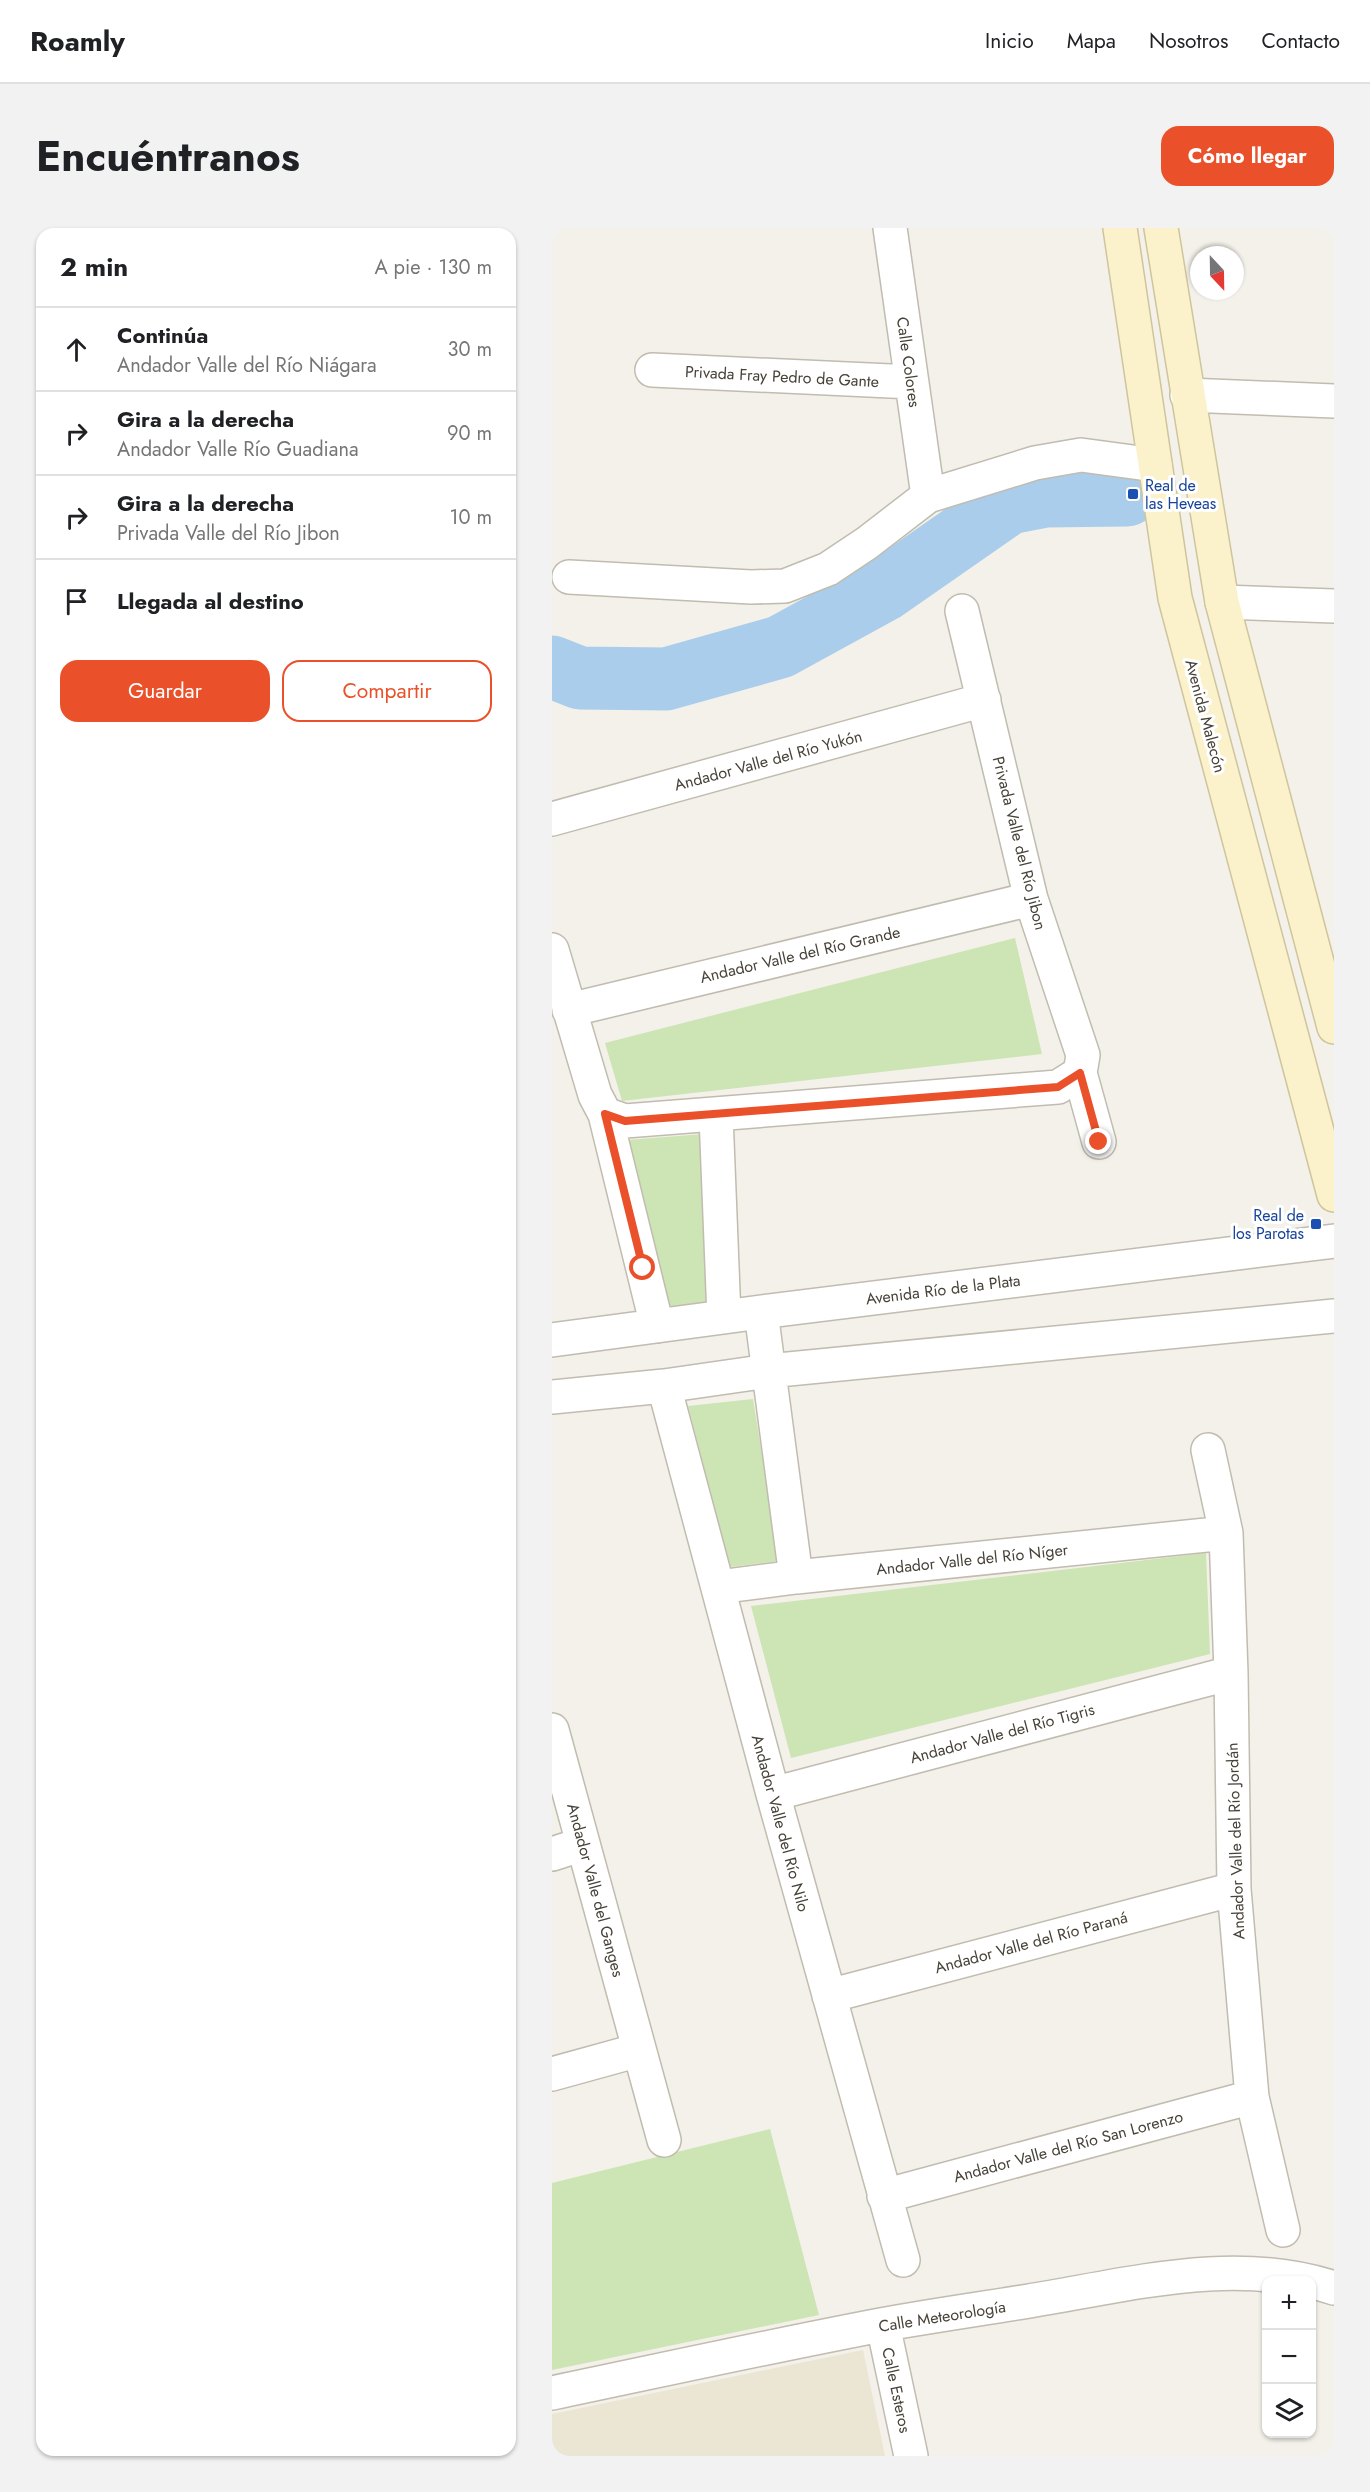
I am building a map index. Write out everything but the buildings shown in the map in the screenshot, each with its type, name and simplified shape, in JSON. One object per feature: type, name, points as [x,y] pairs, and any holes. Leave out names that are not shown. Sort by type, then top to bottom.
[{"type":"street","name":"Calle Colores","points":[[890,228],[928,495]]},
{"type":"street","name":"Avenida Malecón","points":[[1120,228],[1175,598],[1334,1195]]},
{"type":"street","points":[[1161,228],[1222,602],[1334,1027]]},
{"type":"street","name":"Privada Fray Pedro de Gante","points":[[652,370],[912,382]]},
{"type":"street","points":[[1187,395],[1334,401]]},
{"type":"street","points":[[570,577],[751,587],[785,586],[828,569],[867,543],[928,495],[1035,463],[1081,455],[1155,465]]},
{"type":"street","points":[[1222,602],[1334,606]]},
{"type":"street","name":"Privada Valle del Río Jibon","points":[[962,611],[1031,899],[1083,1055],[1080,1073],[1099,1142]]},
{"type":"street","name":"Andador Valle del Río Yukón","points":[[552,819],[984,700]]},
{"type":"street","points":[[1218,759],[1261,750]]},
{"type":"street","name":"Andador Valle del Río Grande","points":[[569,1010],[1031,899]]},
{"type":"street","points":[[552,950],[595,1095],[605,1114],[657,1326]]},
{"type":"street","points":[[605,1114],[625,1121],[1058,1087],[1080,1073]]},
{"type":"street","points":[[716,1115],[724,1317]]},
{"type":"street","name":"Avenida Río de la Plata","points":[[552,1340],[1334,1241]]},
{"type":"street","points":[[760,1312],[795,1577]]},
{"type":"street","points":[[552,1397],[664,1386],[768,1371],[1334,1316]]},
{"type":"street","name":"Andador Valle del Río Nilo","points":[[664,1386],[772,1794],[903,2260]]},
{"type":"street","name":"Andador Valle del Río Jordán","points":[[1208,1450],[1226,1533],[1231,1673],[1234,1888],[1251,2097],[1283,2230]]},
{"type":"street","name":"Andador Valle del Río Níger","points":[[718,1587],[795,1577],[1226,1533]]},
{"type":"street","name":"Andador Valle del Río Tigris","points":[[772,1794],[1231,1673]]},
{"type":"street","name":"Andador Valle del Ganges","points":[[552,1730],[664,2140]]},
{"type":"street","points":[[552,1854],[583,1844]]},
{"type":"street","name":"Andador Valle del Río Paraná","points":[[829,1996],[1234,1888]]},
{"type":"street","points":[[552,2074],[639,2050]]},
{"type":"street","name":"Andador Valle del Río San Lorenzo","points":[[884,2196],[1251,2097]]},
{"type":"street","name":"Calle Meteorología","points":[[552,2393],[883,2325],[1199,2274],[1253,2272],[1281,2274],[1307,2279],[1334,2288]]},
{"type":"street","name":"Calle Esteros","points":[[883,2325],[911,2456]]},
{"type":"shaded area","points":[[863,2350],[885,2456],[552,2456],[552,2414]]},
{"type":"green space","points":[[1015,938],[1042,1054],[622,1101],[605,1043]]},
{"type":"green space","points":[[704,1134],[712,1306],[671,1312],[627,1140]]},
{"type":"green space","points":[[753,1399],[779,1561],[730,1567],[688,1406]]},
{"type":"green space","points":[[1206,1553],[1210,1654],[791,1758],[751,1606]]},
{"type":"green space","points":[[770,2129],[819,2315],[552,2370],[552,2183]]},
{"type":"waterway","points":[[552,667],[580,678],[666,679],[780,647],[884,590],[1009,503],[1045,496],[1127,495]]},
{"type":"place","name":"Real de las Heveas","points":[[1133,494]]},
{"type":"place","name":"Real de los Parotas","points":[[1316,1224]]},
{"type":"route","points":[[643,1268],[605,1114],[625,1121],[1058,1087],[1080,1073],[1099,1142]]}]
